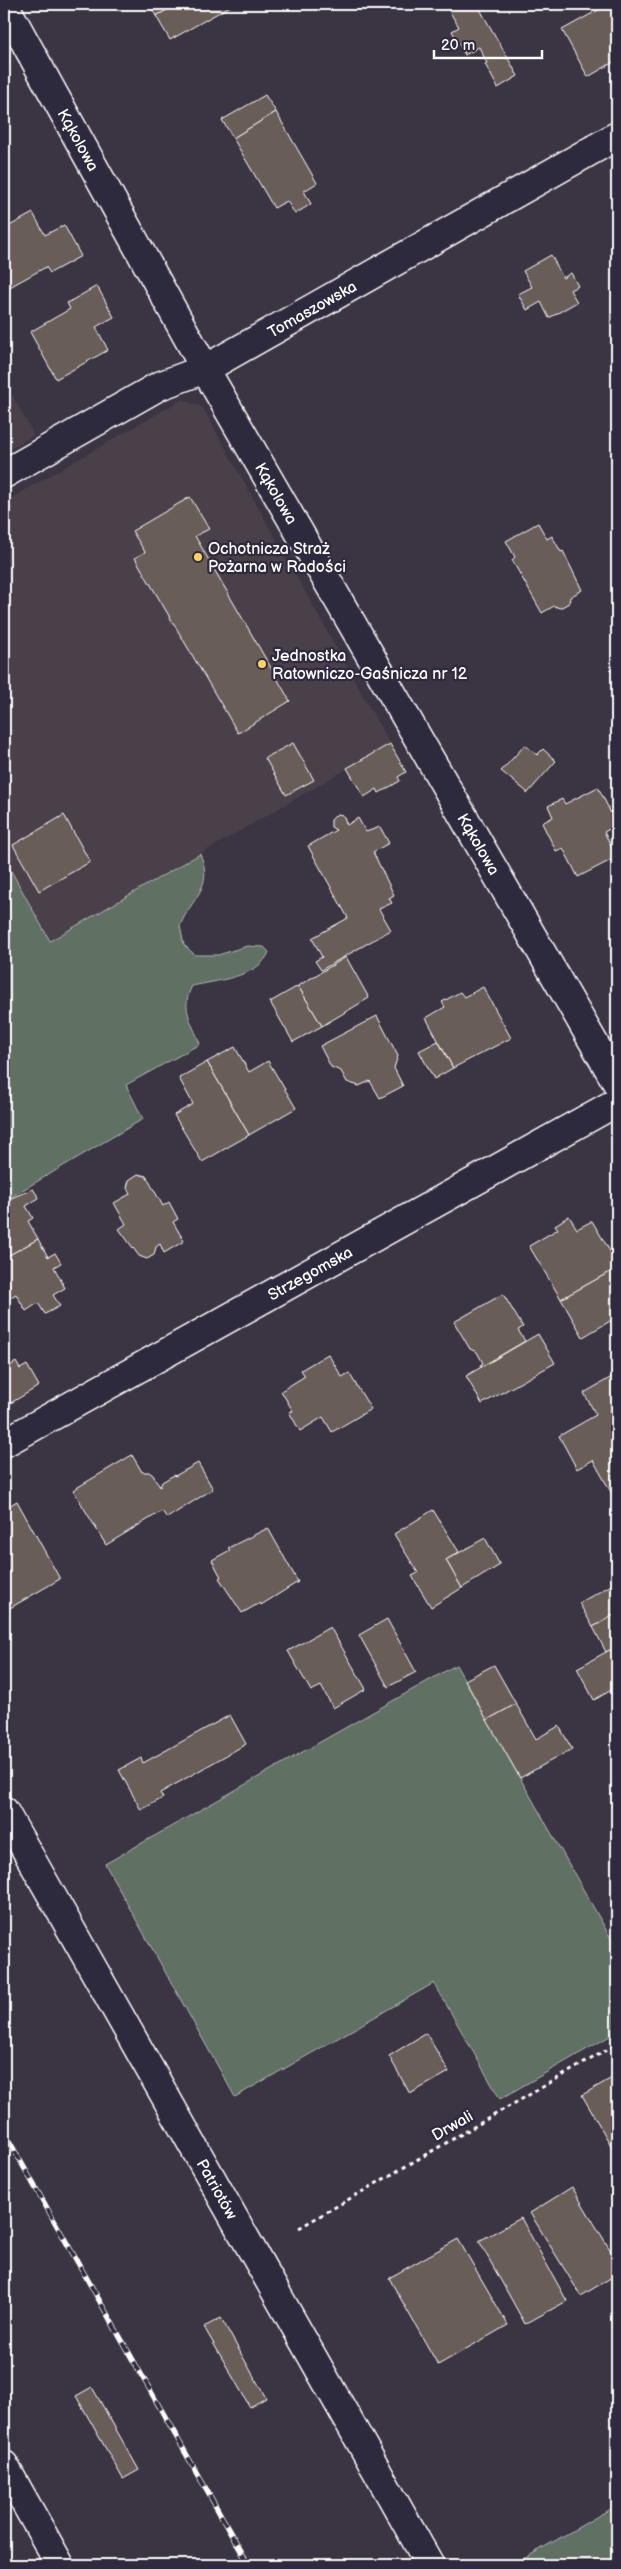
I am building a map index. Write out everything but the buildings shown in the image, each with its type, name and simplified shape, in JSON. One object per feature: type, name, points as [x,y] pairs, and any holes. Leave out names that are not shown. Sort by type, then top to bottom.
[{"type":"street","name":"Kąkolowa","points":[[4,4],[205,369],[617,1083]]},
{"type":"street","name":"Tomaszowska","points":[[4,474],[159,386],[205,369],[617,136]]},
{"type":"street","name":"Strzegomska","points":[[4,1443],[617,1102]]},
{"type":"street","name":"Patriotów","points":[[4,1812],[430,2565]]},
{"type":"street","points":[[4,2465],[60,2565]]},
{"type":"path","name":"Drwali","points":[[300,2228],[617,2044]]},
{"type":"shaded area","points":[[4,380],[34,435],[4,452]]},
{"type":"shaded area","points":[[183,399],[203,408],[390,744],[50,941],[4,858],[4,502]]},
{"type":"green space","points":[[200,854],[205,875],[200,892],[180,926],[184,945],[195,955],[218,955],[247,946],[264,947],[269,952],[256,967],[246,972],[224,980],[192,986],[187,1001],[187,1008],[200,1044],[126,1085],[143,1119],[4,1201],[4,858],[50,941]]},
{"type":"green space","points":[[456,1665],[617,1949],[617,2032],[500,2099],[434,1983],[235,2097],[105,1864]]},
{"type":"green space","points":[[617,2505],[617,2565],[513,2565]]},
{"type":"railway","points":[[4,2132],[249,2565]]},
{"type":"place","name":"Ochotnicza Straż Pożarna w Radości","points":[[198,557]]},
{"type":"place","name":"Jednostka Ratowniczo-Gaśnicza nr 12","points":[[262,664]]}]
